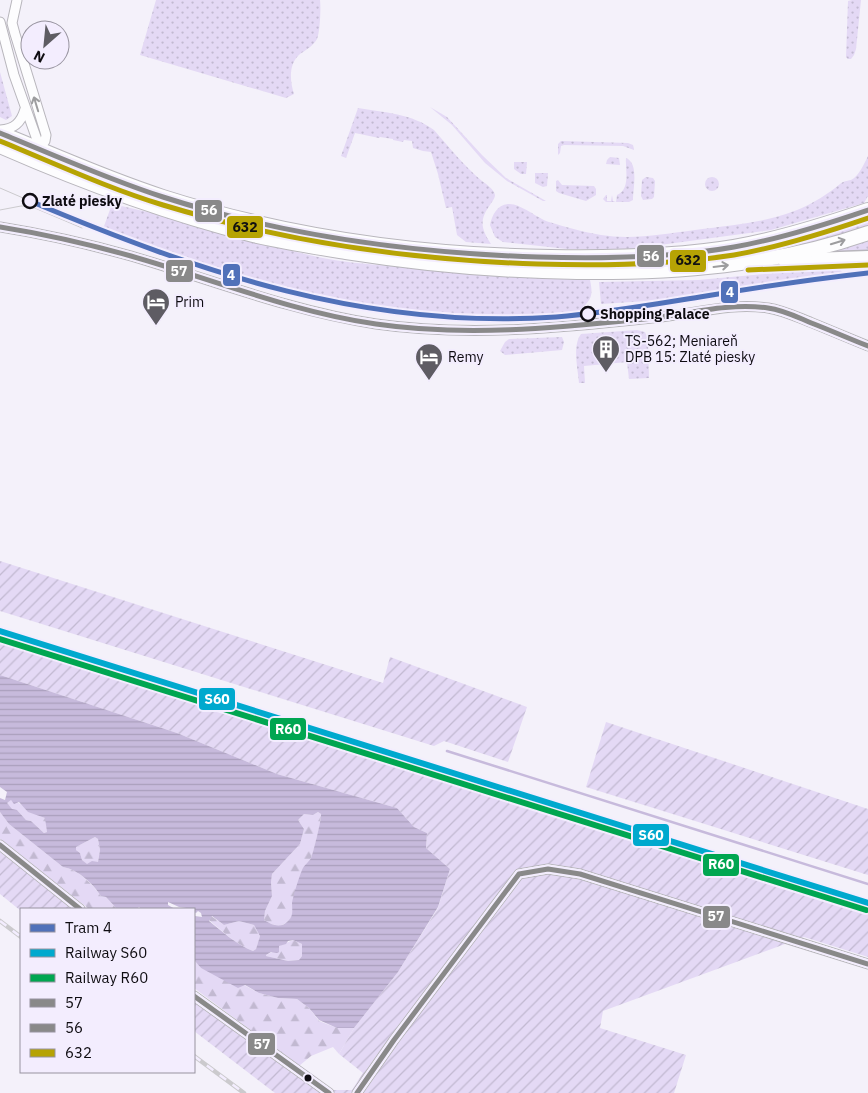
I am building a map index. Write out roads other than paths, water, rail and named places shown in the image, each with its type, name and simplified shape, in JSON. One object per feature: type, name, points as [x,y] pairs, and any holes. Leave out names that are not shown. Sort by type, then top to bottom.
[{"type":"main road","points":[[0,131],[39,149],[147,192],[238,219],[328,237],[427,251],[473,255],[569,258],[674,255],[772,240],[868,210]]},
{"type":"main road","points":[[1,147],[134,199],[244,232],[398,260],[508,270],[611,272],[682,270],[756,262],[868,257]]},
{"type":"main road","points":[[756,262],[798,254],[868,233]]},
{"type":"street","points":[[1,147],[29,150],[39,149],[45,141],[46,135],[12,23],[17,0]]},
{"type":"street","points":[[0,22],[25,109],[39,149],[57,170]]},
{"type":"street","points":[[0,131],[10,129],[18,124],[22,119],[25,109]]},
{"type":"street","points":[[0,227],[53,236],[130,256],[279,303],[377,324],[484,331],[542,329],[656,318],[747,306],[770,308],[792,315],[868,346]]},
{"type":"street","points":[[0,845],[79,908]]},
{"type":"street","points":[[357,1093],[405,1025],[519,874],[548,869],[580,874],[868,964]]},
{"type":"street","points":[[195,997],[329,1093]]},
{"type":"waterway","points":[[447,751],[868,884]]},
{"type":"tram line","points":[[0,188],[30,201]]},
{"type":"tram line","name":"4","points":[[30,201],[94,227],[222,273],[286,291],[352,305],[418,314],[486,319],[556,317],[631,308],[787,283],[868,273]]},
{"type":"tram line","points":[[0,210],[30,206],[82,228]]},
{"type":"railway","points":[[0,921],[20,936]]},
{"type":"railway","points":[[195,1057],[244,1093]]},
{"type":"rail line","name":"S60","points":[[0,631],[868,903]]},
{"type":"rail line","name":"R60","points":[[0,639],[866,910]]},
{"type":"place","name":"Zlaté piesky","points":[[30,201]]},
{"type":"place","name":"Shopping Palace","points":[[588,314]]},
{"type":"place","name":"Prim","points":[[156,326]]},
{"type":"place","name":"TS-562; Meniareň DPB 15: Zlaté piesky","points":[[606,373]]},
{"type":"place","name":"Remy","points":[[429,381]]}]
